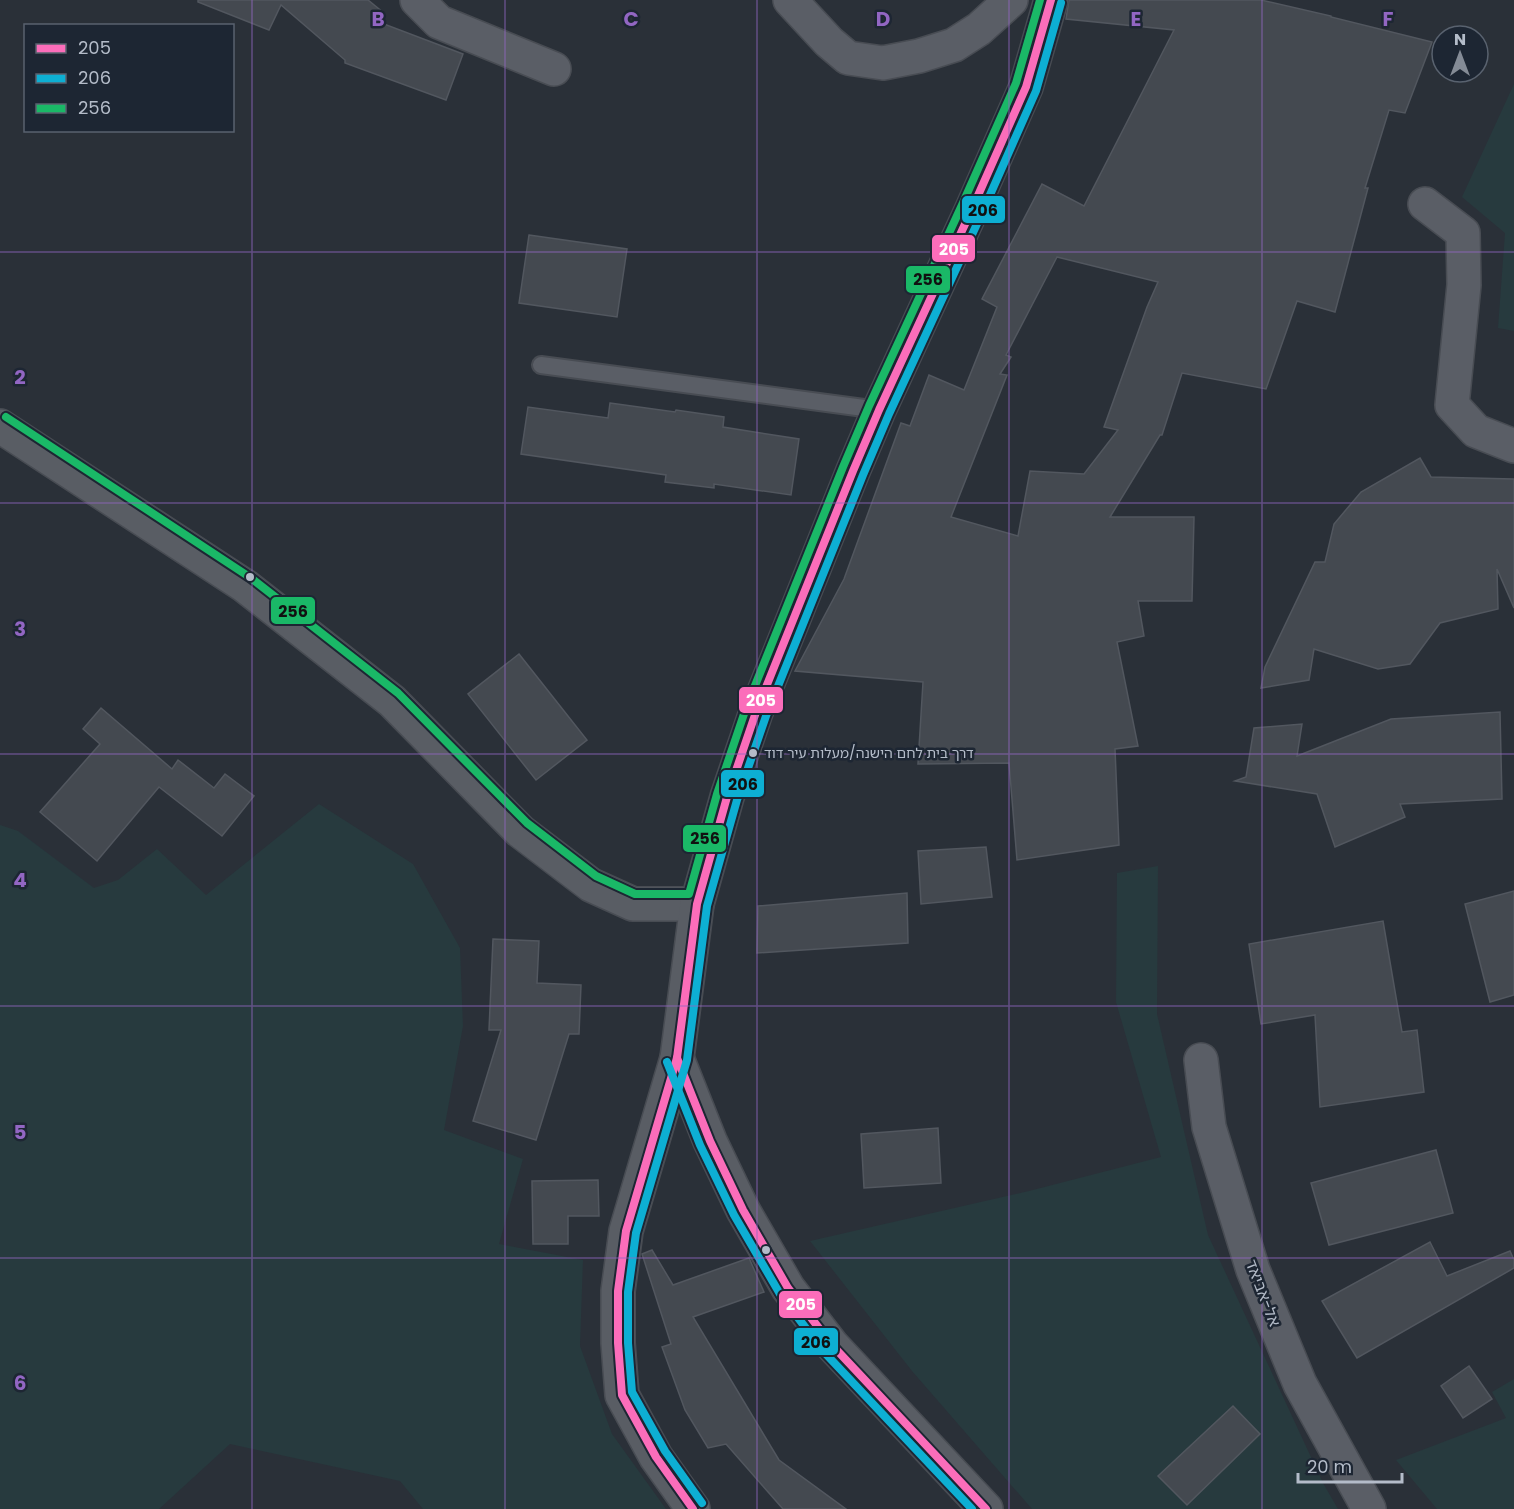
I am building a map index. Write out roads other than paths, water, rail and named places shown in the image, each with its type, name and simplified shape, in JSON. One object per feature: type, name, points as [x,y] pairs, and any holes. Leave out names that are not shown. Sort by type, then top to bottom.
[{"type":"street","points":[[417,0],[439,22],[554,69]]},
{"type":"street","points":[[790,0],[829,42],[848,58],[883,63],[919,56],[954,45],[979,29],[1011,0]]},
{"type":"street","points":[[693,1509],[656,1457],[622,1395],[618,1343],[618,1291],[626,1231],[677,1058],[698,904],[727,797],[756,712],[879,410],[1026,87],[1051,0]]},
{"type":"street","points":[[1425,204],[1462,233],[1464,285],[1452,405],[1476,431],[1514,446]]},
{"type":"street","points":[[0,426],[254,593],[392,701],[520,831],[591,885],[633,904],[698,904]]},
{"type":"street","points":[[677,1058],[710,1141],[738,1201],[788,1288],[832,1345],[986,1509]]},
{"type":"street","name":"אל-אביאד","points":[[1201,1060],[1209,1127],[1252,1270],[1300,1384],[1369,1509]]},
{"type":"lane","points":[[541,365],[879,410]]},
{"type":"place","name":"דרך בית לחם הישנה/מעלות עיר דוד","points":[[753,753]]}]
